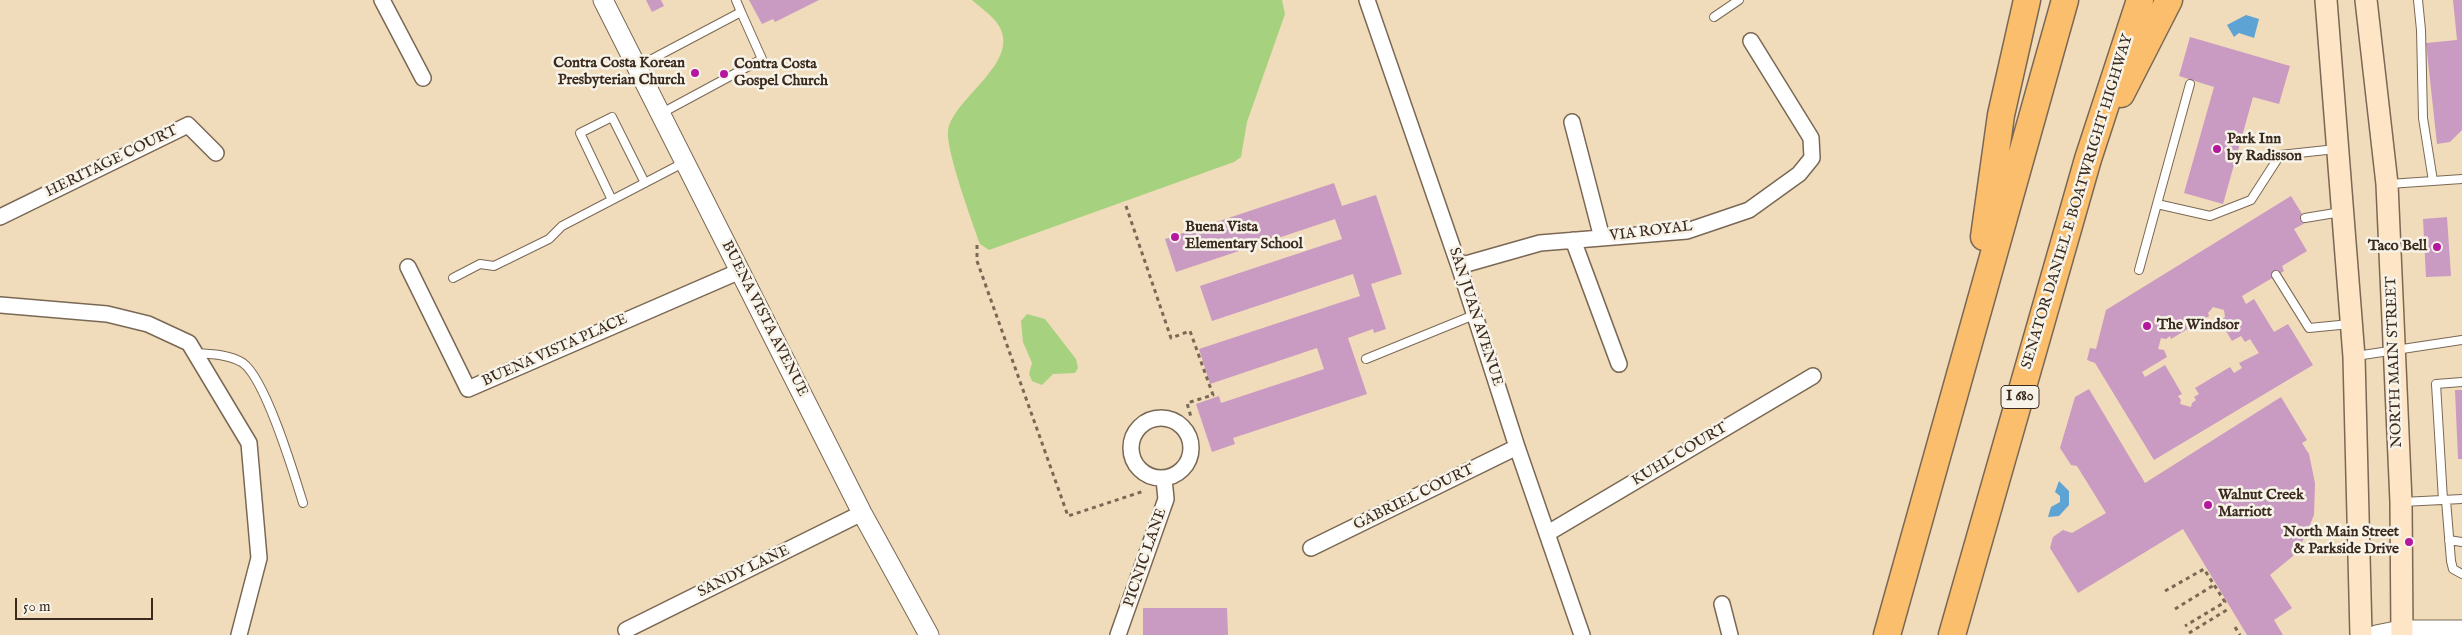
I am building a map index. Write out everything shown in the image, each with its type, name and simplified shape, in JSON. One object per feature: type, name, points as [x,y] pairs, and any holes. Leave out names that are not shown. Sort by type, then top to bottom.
[{"type":"highway","points":[[1970,344],[2001,115],[2027,0]]},
{"type":"highway","points":[[1888,635],[2065,0]]},
{"type":"highway","name":"SENATOR DANIEL E BOATWRIGHT HIGHWAY","points":[[1952,635],[2088,159],[2140,0]]},
{"type":"highway","points":[[2088,159],[2169,0]]},
{"type":"main road","points":[[2326,0],[2354,357],[2361,635]]},
{"type":"main road","name":"NORTH MAIN STREET","points":[[2366,0],[2387,184],[2400,502],[2401,632]]},
{"type":"street","points":[[382,0],[423,78]]},
{"type":"street","name":"BUENA VISTA AVENUE","points":[[603,0],[862,513],[929,635]]},
{"type":"street","name":"SAN JUAN AVENUE","points":[[1367,0],[1459,266],[1517,447],[1582,635]]},
{"type":"street","name":"VIA ROYAL","points":[[1459,266],[1540,244],[1687,231],[1749,210],[1799,174],[1812,158],[1811,138],[1751,41]]},
{"type":"street","points":[[1572,122],[1602,238]]},
{"type":"street","name":"HERITAGE COURT","points":[[0,217],[188,125],[216,153]]},
{"type":"street","points":[[1573,240],[1619,364]]},
{"type":"street","name":"BUENA VISTA PLACE","points":[[408,267],[468,389],[740,271]]},
{"type":"street","points":[[0,306],[115,316],[148,324],[189,343],[249,443],[259,558],[239,635]]},
{"type":"street","name":"KUHL COURT","points":[[1548,534],[1813,376]]},
{"type":"street","points":[[1161,418],[1180,424],[1192,442],[1189,462],[1183,470],[1174,476],[1164,479],[1145,475],[1138,468],[1130,450],[1136,431],[1151,420],[1161,418]]},
{"type":"street","name":"GABRIEL COURT","points":[[1311,548],[1517,447]]},
{"type":"street","name":"PICNIC LANE","points":[[1118,635],[1166,499],[1164,479]]},
{"type":"street","name":"SANDY LANE","points":[[626,630],[862,513]]},
{"type":"street","points":[[1722,604],[1730,635]]},
{"type":"street","points":[[2376,635],[2401,632],[2462,630]]},
{"type":"lane","points":[[660,114],[762,59],[736,0]]},
{"type":"lane","points":[[1714,17],[1739,0]]},
{"type":"lane","points":[[2418,0],[2421,30],[2423,118],[2433,181]]},
{"type":"lane","points":[[637,67],[741,12]]},
{"type":"lane","points":[[2139,270],[2190,84]]},
{"type":"lane","points":[[612,200],[580,134],[612,117],[644,183]]},
{"type":"lane","points":[[2158,204],[2210,216],[2251,200],[2280,155],[2338,149]]},
{"type":"lane","points":[[453,278],[480,264],[494,266],[549,239],[562,226],[685,162]]},
{"type":"lane","points":[[2387,184],[2462,179]]},
{"type":"lane","points":[[2305,218],[2343,212]]},
{"type":"lane","points":[[2276,276],[2309,328],[2352,324]]},
{"type":"lane","points":[[1366,359],[1474,315]]},
{"type":"lane","points":[[2354,357],[2462,340]]},
{"type":"lane","points":[[194,352],[220,354],[243,364],[259,386],[287,452],[303,503]]},
{"type":"lane","points":[[2462,382],[2436,384],[2444,500],[2449,540],[2453,568],[2462,574]]},
{"type":"lane","points":[[2400,502],[2462,499]]},
{"type":"lane","points":[[2449,540],[2462,542]]},
{"type":"path","points":[[1126,206],[1172,338],[1190,331],[1213,395],[1187,403],[1191,416]]},
{"type":"path","points":[[977,245],[977,261],[1068,516],[1144,491]]},
{"type":"path","points":[[2165,591],[2204,568],[2225,602],[2185,626]]},
{"type":"path","points":[[2175,609],[2214,585]]},
{"type":"path","points":[[2189,633],[2230,608]]},
{"type":"path","points":[[2236,627],[2240,635]]},
{"type":"green space","points":[[972,0],[1282,0],[1285,14],[1247,122],[1241,157],[1234,162],[989,250],[980,244],[960,186],[948,141],[948,131],[952,118],[985,79],[1002,51],[1003,37],[997,23]]},
{"type":"green space","points":[[1027,314],[1045,319],[1076,359],[1078,368],[1075,373],[1053,374],[1042,385],[1032,381],[1029,374],[1032,363],[1023,342],[1021,321]]},
{"type":"water","points":[[2246,15],[2259,19],[2254,38],[2239,33],[2234,37],[2227,25]]},
{"type":"water","points":[[2059,481],[2069,491],[2069,505],[2059,516],[2048,517],[2051,507],[2060,502],[2060,496],[2055,492]]},
{"type":"building","points":[[646,0],[661,0],[664,6],[652,12]]},
{"type":"building","points":[[749,0],[819,0],[775,22],[773,19],[762,24]]},
{"type":"building","points":[[2453,0],[2462,0],[2462,130],[2450,142],[2437,144],[2426,43],[2457,40]]},
{"type":"building","name":"Park Inn by Radisson","points":[[2190,37],[2290,66],[2279,104],[2253,97],[2223,204],[2184,193],[2214,87],[2179,76]]},
{"type":"building","points":[[1334,183],[1342,206],[1376,195],[1402,274],[1371,284],[1386,329],[1374,333],[1373,329],[1348,338],[1367,394],[1233,438],[1235,444],[1212,452],[1196,404],[1219,396],[1221,403],[1324,369],[1317,348],[1210,384],[1199,349],[1360,296],[1353,274],[1212,321],[1200,286],[1342,239],[1335,219],[1176,272],[1165,239]]},
{"type":"building","name":"The Windsor","points":[[2291,196],[2307,222],[2294,229],[2307,251],[2282,266],[2284,271],[2242,296],[2246,304],[2254,299],[2274,332],[2288,324],[2313,365],[2154,460],[2095,363],[2087,360],[2090,348],[2096,349],[2106,310]],"holes":[[[2213,307],[2224,310],[2225,317],[2223,319],[2229,329],[2226,331],[2232,341],[2241,336],[2245,342],[2250,339],[2259,353],[2239,363],[2242,368],[2234,373],[2230,367],[2195,388],[2199,394],[2194,397],[2196,400],[2192,403],[2191,407],[2180,404],[2181,400],[2178,396],[2182,394],[2165,365],[2145,377],[2142,372],[2167,357],[2164,350],[2158,349],[2161,338],[2166,339],[2170,336],[2171,339],[2209,316],[2208,313]]]},
{"type":"building","name":"Taco Bell","points":[[2447,217],[2451,276],[2426,277],[2423,219]]},
{"type":"building","name":"Walnut Creek Marriott","points":[[2089,389],[2145,483],[2281,397],[2307,440],[2302,443],[2309,454],[2315,483],[2314,515],[2305,537],[2293,556],[2270,575],[2292,608],[2274,620],[2283,635],[2247,635],[2183,529],[2078,593],[2050,548],[2053,537],[2063,530],[2072,533],[2106,513],[2077,466],[2071,465],[2060,448],[2075,397]]},
{"type":"building","points":[[2455,390],[2462,390],[2462,459],[2458,459]]},
{"type":"building","points":[[1143,608],[1227,608],[1228,635],[1143,635]]},
{"type":"place","name":"Contra Costa Korean Presbyterian Church","points":[[695,73]]},
{"type":"place","name":"Contra Costa Gospel Church","points":[[724,74]]},
{"type":"place","name":"Park Inn by Radisson","points":[[2217,149]]},
{"type":"place","name":"Buena Vista Elementary School","points":[[1175,237]]},
{"type":"place","name":"Taco Bell","points":[[2437,247]]},
{"type":"place","name":"The Windsor","points":[[2147,326]]},
{"type":"place","name":"Walnut Creek Marriott","points":[[2208,505]]},
{"type":"place","name":"North Main Street & Parkside Drive","points":[[2409,542]]}]
